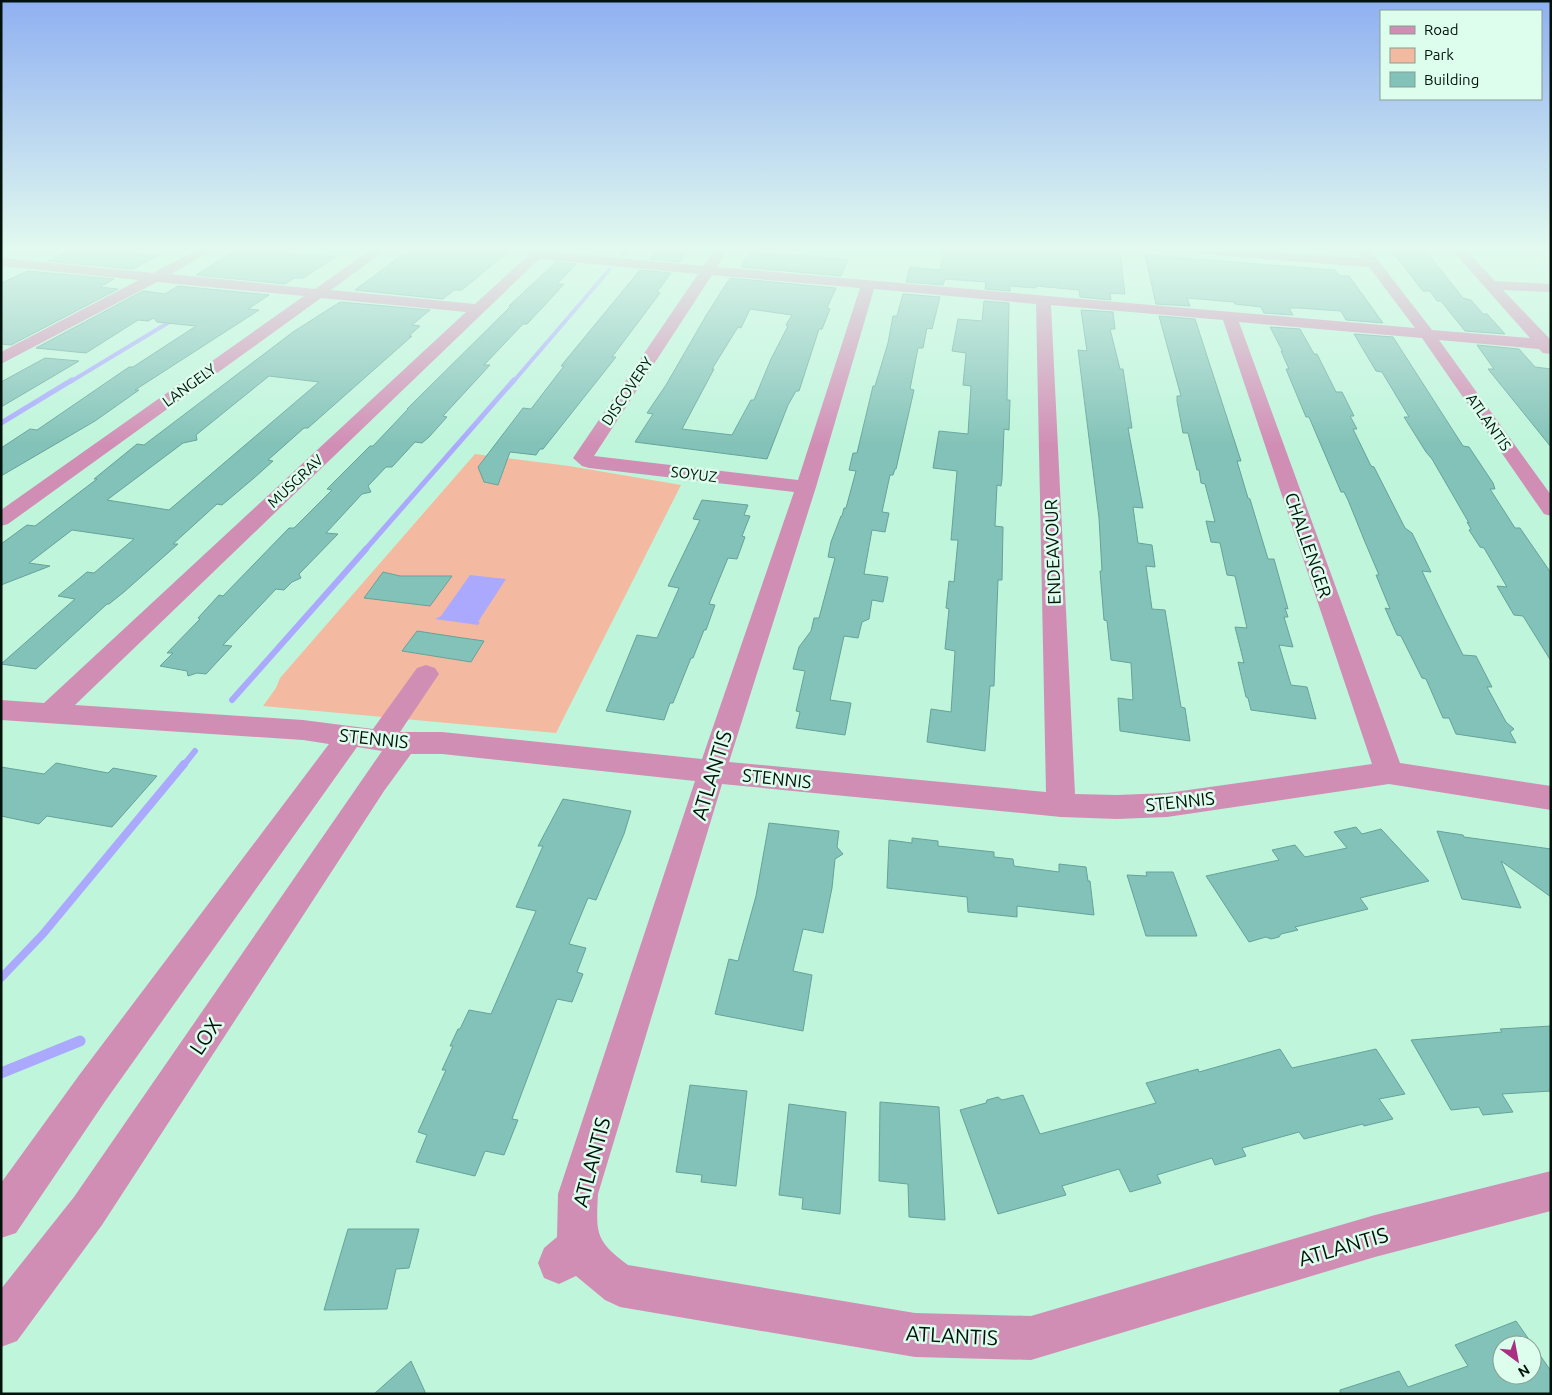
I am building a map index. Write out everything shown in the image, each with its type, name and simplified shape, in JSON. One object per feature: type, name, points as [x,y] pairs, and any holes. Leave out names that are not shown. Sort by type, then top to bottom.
[{"type":"street","points":[[1,359],[83,315]]},
{"type":"street","name":"LANGELY","points":[[1,520],[286,315]]},
{"type":"street","name":"MUSGRAV","points":[[50,713],[471,315]]},
{"type":"street","name":"DISCOVERY","points":[[583,458],[678,315]]},
{"type":"street","name":"ATLANTIS","points":[[859,315],[806,487],[712,771],[578,1194],[569,1255],[595,1268],[620,1284],[915,1335],[1031,1338],[1375,1236],[1551,1192]]},
{"type":"street","name":"ENDEAVOUR","points":[[1044,315],[1061,805]]},
{"type":"street","points":[[1219,315],[1548,347]]},
{"type":"street","name":"ATLANTIS","points":[[1412,315],[1551,510]]},
{"type":"street","points":[[1518,315],[1548,347]]},
{"type":"street","name":"CHALLENGER","points":[[1230,316],[1390,773]]},
{"type":"street","name":"SOYUZ","points":[[583,458],[589,462],[806,487]]},
{"type":"street","points":[[1,1218],[99,1079],[378,739],[426,674]]},
{"type":"street","name":"STENNIS","points":[[1,710],[304,730],[378,739],[442,743],[1061,805],[1117,807],[1167,805],[1390,773],[1551,798]]},
{"type":"street","name":"LOX","points":[[1,1325],[88,1211],[369,791],[378,739]]},
{"type":"green space","points":[[475,454],[569,466],[681,485],[556,733],[263,706],[276,688],[280,678]]},
{"type":"water","points":[[470,575],[506,579],[478,622],[480,622],[478,625],[435,619],[441,616]]},
{"type":"building","points":[[1,315],[68,315],[11,345],[1,344]]},
{"type":"building","points":[[98,315],[251,315],[135,390],[139,390],[95,421],[1,476],[1,448],[30,429],[37,430],[129,367],[133,367],[196,326],[157,322],[154,318],[148,321],[138,320],[86,353],[36,348]]},
{"type":"building","points":[[319,315],[424,315],[412,325],[420,326],[409,336],[412,336],[308,428],[304,428],[268,460],[273,461],[254,478],[222,505],[217,504],[173,544],[178,544],[124,592],[107,604],[36,669],[1,664],[75,599],[58,596],[87,572],[94,573],[134,539],[72,530],[29,563],[50,566],[1,585],[1,544],[27,525],[35,526],[97,479],[94,479],[137,444],[144,445],[293,332]],"holes":[[[269,376],[319,382],[169,510],[107,500],[183,443],[197,440],[196,435]]]},
{"type":"building","points":[[502,315],[535,315],[527,324],[523,324],[484,365],[490,365],[443,416],[447,417],[429,437],[422,443],[415,442],[392,467],[386,467],[368,486],[371,492],[362,494],[326,533],[338,534],[299,574],[301,578],[292,582],[284,590],[276,589],[223,645],[232,646],[206,674],[197,673],[188,676],[187,671],[160,666],[173,653],[167,653],[200,619],[198,618],[219,595],[223,596],[289,528],[294,528],[332,490],[327,489],[370,446],[373,446],[407,409]]},
{"type":"building","points":[[603,315],[643,315],[612,357],[616,357],[543,449],[540,449],[536,455],[510,452],[498,485],[484,482],[478,467],[523,408],[531,409],[564,366],[561,366]]},
{"type":"building","points":[[706,315],[747,315],[741,328],[738,327],[712,369],[714,369],[682,429],[732,435],[751,400],[754,400],[792,315],[828,315],[822,329],[819,329],[799,391],[796,391],[788,405],[767,459],[635,442],[653,414],[647,413],[666,385]]},
{"type":"building","points":[[935,315],[932,329],[927,328],[923,348],[918,348],[910,389],[914,390],[896,469],[893,475],[890,475],[882,512],[889,513],[885,532],[872,530],[864,574],[888,577],[883,602],[872,600],[869,619],[862,622],[858,638],[844,636],[830,700],[851,703],[845,735],[796,728],[800,712],[796,711],[805,671],[793,669],[799,647],[811,631],[814,618],[819,618],[835,558],[828,557],[831,542],[844,508],[846,508],[856,471],[849,470],[853,453],[857,453],[873,386],[875,386],[888,343],[893,316]]},
{"type":"building","points":[[983,315],[1009,315],[1007,400],[1010,400],[1009,430],[1004,429],[1001,486],[997,485],[995,526],[1003,527],[1002,580],[998,580],[994,686],[990,686],[985,751],[927,742],[931,709],[951,712],[955,651],[945,649],[949,609],[946,608],[949,581],[954,582],[958,540],[951,540],[957,471],[933,468],[939,431],[968,434],[971,386],[963,385],[966,353],[952,351],[958,319],[982,321]]},
{"type":"building","points":[[1082,315],[1113,315],[1115,329],[1110,329],[1120,369],[1123,369],[1132,428],[1128,428],[1143,508],[1133,507],[1138,543],[1152,545],[1155,567],[1146,566],[1152,609],[1165,610],[1181,707],[1185,708],[1190,741],[1120,731],[1118,698],[1133,700],[1131,663],[1111,660],[1107,621],[1104,620],[1100,571],[1102,571],[1099,518],[1078,350],[1087,351]]},
{"type":"building","points":[[1343,315],[1377,315],[1383,323],[1346,320]]},
{"type":"building","points":[[1452,315],[1488,315],[1505,334],[1465,331]]},
{"type":"building","points":[[1159,316],[1195,319],[1241,461],[1237,461],[1248,498],[1250,499],[1268,559],[1274,559],[1288,609],[1285,608],[1288,617],[1284,617],[1293,647],[1279,645],[1291,685],[1307,687],[1316,719],[1251,710],[1238,662],[1244,663],[1235,627],[1247,628],[1235,576],[1227,575],[1220,543],[1211,542],[1206,521],[1215,522],[1205,484],[1201,483],[1199,470],[1197,470],[1188,433],[1183,433],[1177,401],[1177,396],[1181,396]]},
{"type":"building","points":[[1270,327],[1300,329],[1314,354],[1317,354],[1336,392],[1342,392],[1354,416],[1350,416],[1357,429],[1353,429],[1371,466],[1374,467],[1405,528],[1412,533],[1431,572],[1422,571],[1443,615],[1463,655],[1476,656],[1492,687],[1487,687],[1506,722],[1514,729],[1510,732],[1516,743],[1456,734],[1449,718],[1443,718],[1426,679],[1422,678],[1401,636],[1397,635],[1385,608],[1390,609],[1376,575],[1379,575],[1348,500],[1344,492],[1341,492],[1309,417],[1306,417],[1286,369],[1289,369],[1281,351],[1283,352]]},
{"type":"building","points":[[1354,334],[1393,337],[1463,446],[1469,447],[1493,483],[1495,489],[1490,489],[1515,528],[1520,528],[1551,573],[1551,661],[1523,616],[1514,615],[1497,586],[1507,587],[1484,548],[1480,547],[1469,530],[1471,529],[1467,522],[1469,523],[1432,459],[1404,417],[1409,417],[1382,372],[1376,371]]},
{"type":"building","points":[[1477,345],[1519,349],[1535,367],[1551,369],[1551,447],[1488,369],[1494,369]]},
{"type":"building","points":[[45,358],[79,361],[1,407],[1,382]]},
{"type":"building","points":[[702,500],[748,505],[744,515],[750,516],[742,536],[745,537],[737,559],[728,558],[709,604],[715,605],[706,630],[704,630],[693,658],[691,658],[673,703],[670,703],[664,720],[606,711],[637,635],[657,638],[679,588],[668,586],[700,520],[693,519]]},
{"type":"building","points":[[383,572],[400,576],[452,576],[430,606],[364,598]]},
{"type":"building","points":[[417,631],[484,641],[471,662],[402,651]]},
{"type":"building","points":[[56,763],[108,773],[113,768],[157,776],[112,827],[47,816],[39,824],[1,816],[1,767],[44,774]]},
{"type":"building","points":[[563,799],[631,811],[624,834],[596,900],[588,898],[569,944],[586,948],[577,972],[583,974],[572,1002],[557,999],[512,1119],[518,1120],[504,1155],[485,1151],[475,1176],[416,1162],[427,1135],[418,1132],[446,1070],[442,1070],[453,1046],[450,1046],[458,1029],[460,1029],[469,1010],[491,1014],[536,911],[516,907],[543,846],[538,846]]},
{"type":"building","points":[[769,823],[839,831],[837,847],[843,854],[835,859],[832,888],[823,933],[803,929],[793,971],[812,975],[803,1031],[715,1014],[729,959],[738,961],[756,896]]},
{"type":"building","points":[[1356,827],[1362,834],[1381,829],[1429,881],[1360,898],[1368,909],[1295,927],[1298,930],[1281,934],[1279,937],[1271,939],[1266,937],[1249,942],[1206,876],[1279,860],[1272,850],[1295,845],[1305,857],[1347,848],[1334,832]]},
{"type":"building","points":[[1437,831],[1463,835],[1464,837],[1551,849],[1551,897],[1501,861],[1521,908],[1462,899]]},
{"type":"building","points":[[912,838],[938,841],[938,846],[994,852],[994,857],[1013,859],[1014,866],[1059,872],[1059,864],[1086,867],[1088,881],[1090,881],[1094,915],[1017,906],[1017,917],[968,912],[967,897],[887,888],[889,840],[912,843]]},
{"type":"building","points":[[1146,872],[1173,872],[1197,936],[1146,936],[1127,875],[1147,876]]},
{"type":"building","points":[[1551,1026],[1551,1091],[1502,1094],[1513,1112],[1483,1115],[1479,1107],[1451,1110],[1411,1040],[1502,1032],[1500,1029]]},
{"type":"building","points":[[1280,1049],[1292,1068],[1376,1049],[1405,1094],[1379,1099],[1393,1119],[1364,1126],[1363,1124],[1304,1139],[1299,1132],[1242,1148],[1246,1156],[1215,1165],[1212,1158],[1157,1175],[1161,1183],[1130,1192],[1119,1169],[1062,1186],[1066,1195],[998,1214],[960,1110],[986,1103],[987,1100],[998,1097],[1002,1100],[1023,1095],[1040,1134],[1156,1103],[1146,1083],[1198,1069],[1199,1072]]},
{"type":"building","points":[[690,1085],[747,1091],[736,1186],[701,1182],[702,1175],[676,1172]]},
{"type":"building","points":[[880,1102],[939,1107],[945,1220],[909,1217],[908,1184],[879,1181]]},
{"type":"building","points":[[789,1104],[846,1112],[840,1214],[802,1209],[803,1198],[779,1195]]},
{"type":"building","points":[[348,1229],[419,1229],[409,1268],[396,1269],[387,1309],[324,1310]]},
{"type":"building","points":[[1516,1321],[1526,1335],[1492,1335],[1492,1385],[1542,1385],[1542,1358],[1551,1371],[1551,1394],[1340,1394],[1340,1390],[1399,1371],[1408,1387],[1468,1366],[1455,1345]]},
{"type":"building","points":[[411,1361],[426,1394],[374,1394]]},
{"type":"waterway","points":[[513,382],[570,315]]},
{"type":"waterway","points":[[70,382],[176,318]]},
{"type":"waterway","points":[[1,423],[72,380]]},
{"type":"waterway","points":[[365,550],[514,380]]},
{"type":"waterway","points":[[232,700],[366,549]]},
{"type":"waterway","points":[[183,766],[195,751]]},
{"type":"waterway","points":[[1,978],[43,934],[184,764]]},
{"type":"waterway","points":[[1,1073],[80,1041],[78,1042]]}]
